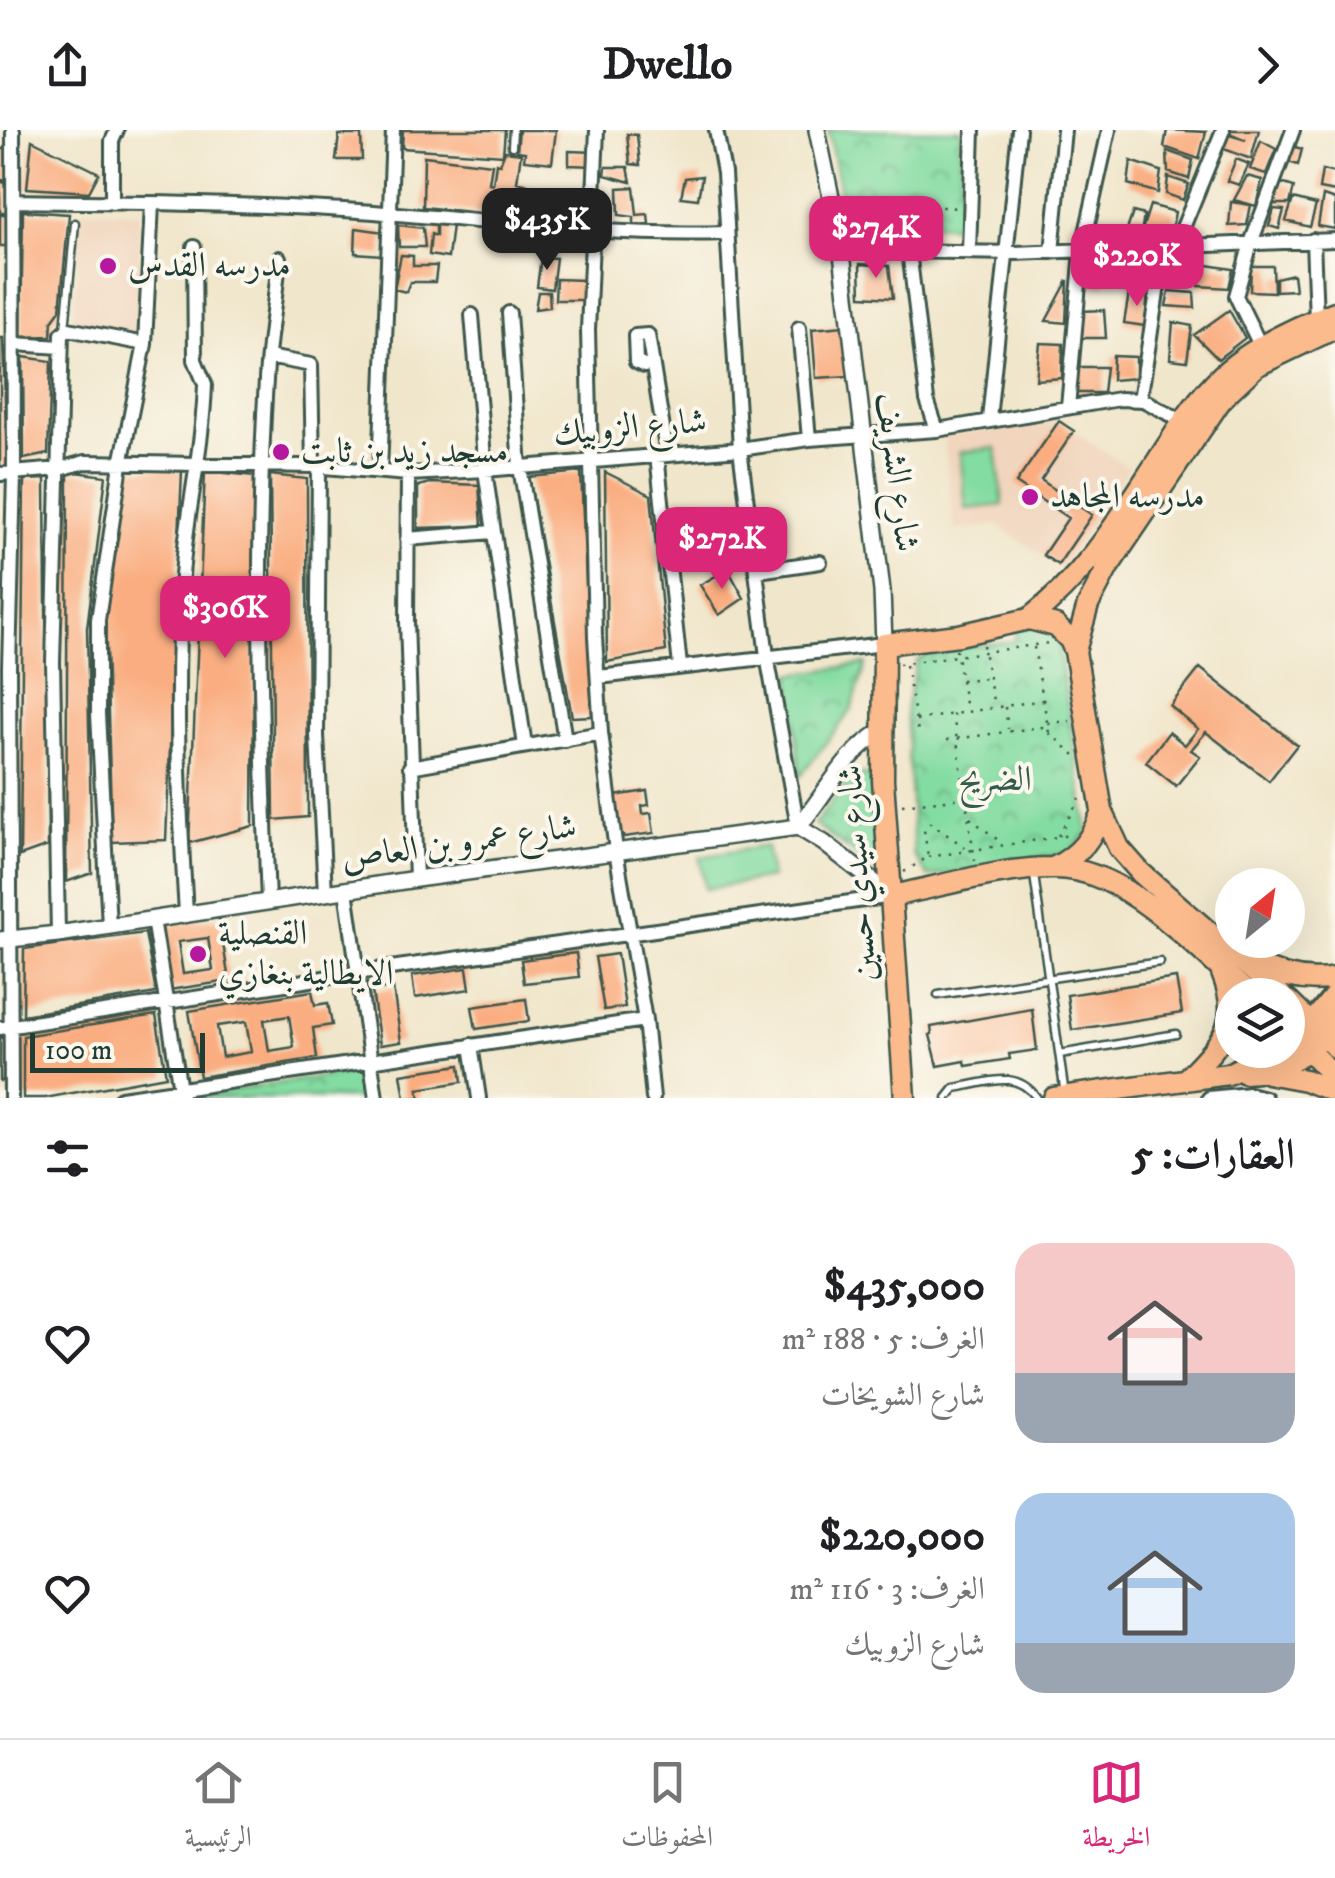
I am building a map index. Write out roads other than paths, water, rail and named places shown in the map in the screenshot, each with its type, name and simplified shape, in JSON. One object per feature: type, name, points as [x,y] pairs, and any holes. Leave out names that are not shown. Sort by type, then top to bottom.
[{"type":"main road","points":[[1029,620],[1086,568],[1183,421],[1220,376],[1261,346],[1329,320]]},
{"type":"main road","points":[[1215,936],[1127,860],[1098,821],[1095,772],[1072,645],[1108,567],[1223,397],[1256,366],[1329,320]]},
{"type":"main road","points":[[892,657],[956,646],[981,630],[1029,620],[1048,622],[1072,645]]},
{"type":"main road","name":"شارع سيدي حسين","points":[[892,657],[883,731],[885,807],[905,1098]]},
{"type":"main road","points":[[1055,867],[1081,850],[1098,821]]},
{"type":"main road","points":[[891,888],[1055,867],[1092,876],[1124,889],[1229,978]]},
{"type":"main road","points":[[1240,958],[1262,978]]},
{"type":"main road","points":[[1247,958],[1288,977],[1335,978]]},
{"type":"main road","points":[[1176,1085],[1228,1028],[1232,1005],[1221,971]]},
{"type":"main road","points":[[1260,1073],[1311,1036],[1335,995]]},
{"type":"main road","points":[[1311,1036],[1335,1078]]},
{"type":"main road","points":[[1228,1074],[1240,1068]]},
{"type":"main road","points":[[1060,1097],[1260,1073],[1305,1080],[1335,1092]]},
{"type":"street","points":[[112,203],[112,141],[117,130]]},
{"type":"street","points":[[380,472],[393,130]]},
{"type":"street","points":[[597,130],[588,330],[591,521],[601,733],[645,1020],[653,1098]]},
{"type":"street","points":[[716,130],[724,173],[740,449],[767,656],[798,828],[891,888]]},
{"type":"street","name":"شارع الشريف","points":[[817,130],[842,250],[892,657]]},
{"type":"street","points":[[969,252],[973,130]]},
{"type":"street","points":[[988,420],[1020,130]]},
{"type":"street","points":[[1052,252],[1064,130]]},
{"type":"street","points":[[1068,407],[1082,251],[1110,130]]},
{"type":"street","points":[[1140,400],[1170,247],[1223,130]]},
{"type":"street","points":[[1261,346],[1236,296],[1251,243],[1293,130]]},
{"type":"street","points":[[9,139],[14,201],[15,344],[7,474],[5,939],[11,1098]]},
{"type":"street","points":[[14,201],[285,206],[592,232],[726,233]]},
{"type":"street","points":[[109,926],[100,773],[98,620],[144,344],[152,204]]},
{"type":"street","points":[[1313,240],[1329,320]]},
{"type":"street","points":[[842,250],[1052,252],[1335,240]]},
{"type":"street","points":[[186,914],[177,715],[178,634],[206,384],[195,360],[194,247]]},
{"type":"street","points":[[909,251],[928,400],[937,430]]},
{"type":"street","points":[[268,901],[262,608],[264,466],[268,356],[279,258]]},
{"type":"street","points":[[508,314],[520,467],[565,740]]},
{"type":"street","points":[[472,315],[484,470],[525,746]]},
{"type":"street","points":[[799,328],[809,438]]},
{"type":"street","points":[[58,934],[53,662],[62,348],[65,330],[144,344]]},
{"type":"street","points":[[644,334],[648,335],[662,455],[680,666]]},
{"type":"street","points":[[15,344],[62,348]]},
{"type":"street","points":[[268,356],[310,365],[316,467],[317,718],[325,893]]},
{"type":"street","name":"شارع الزوبيك","points":[[7,474],[60,469],[85,462],[316,467],[408,474],[484,470],[740,449],[809,438],[937,430],[1118,399],[1140,400],[1183,421]]},
{"type":"street","points":[[408,474],[410,766],[416,878]]},
{"type":"street","points":[[407,540],[493,532]]},
{"type":"street","points":[[758,571],[820,562]]},
{"type":"street","points":[[599,677],[767,656],[892,657]]},
{"type":"street","points":[[798,828],[857,750],[883,731]]},
{"type":"street","points":[[410,766],[601,733]]},
{"type":"street","name":"شارع عمرو بن العاص","points":[[5,939],[616,850],[798,828]]},
{"type":"street","points":[[6,1027],[632,932],[891,888]]},
{"type":"street","points":[[346,890],[376,1098]]},
{"type":"street","points":[[153,919],[181,1094]]},
{"type":"street","points":[[121,1098],[181,1094],[369,1060],[645,1020]]},
{"type":"street","points":[[471,1044],[479,1098]]},
{"type":"street","points":[[1209,1098],[1256,1094],[1265,1098]]},
{"type":"lane","points":[[512,146],[513,130]]},
{"type":"lane","points":[[65,330],[75,222]]},
{"type":"lane","points":[[1033,870],[1060,1054],[1060,1097]]},
{"type":"lane","points":[[938,994],[1160,962]]},
{"type":"lane","points":[[1060,1054],[1176,1034]]},
{"type":"lane","points":[[947,1098],[955,1088],[1015,1078],[1026,1083],[1037,1098]]},
{"type":"place","name":"مدرسه القدس","points":[[108,266]]},
{"type":"place","name":"مسجد زيد بن ثابت","points":[[281,452]]},
{"type":"place","name":"مدرسه المجاهد","points":[[1030,497]]},
{"type":"place","name":"القنصلية الايطالية بنغازي","points":[[198,954]]},
{"type":"park label","name":"الضريح","points":[[995,780]]}]
